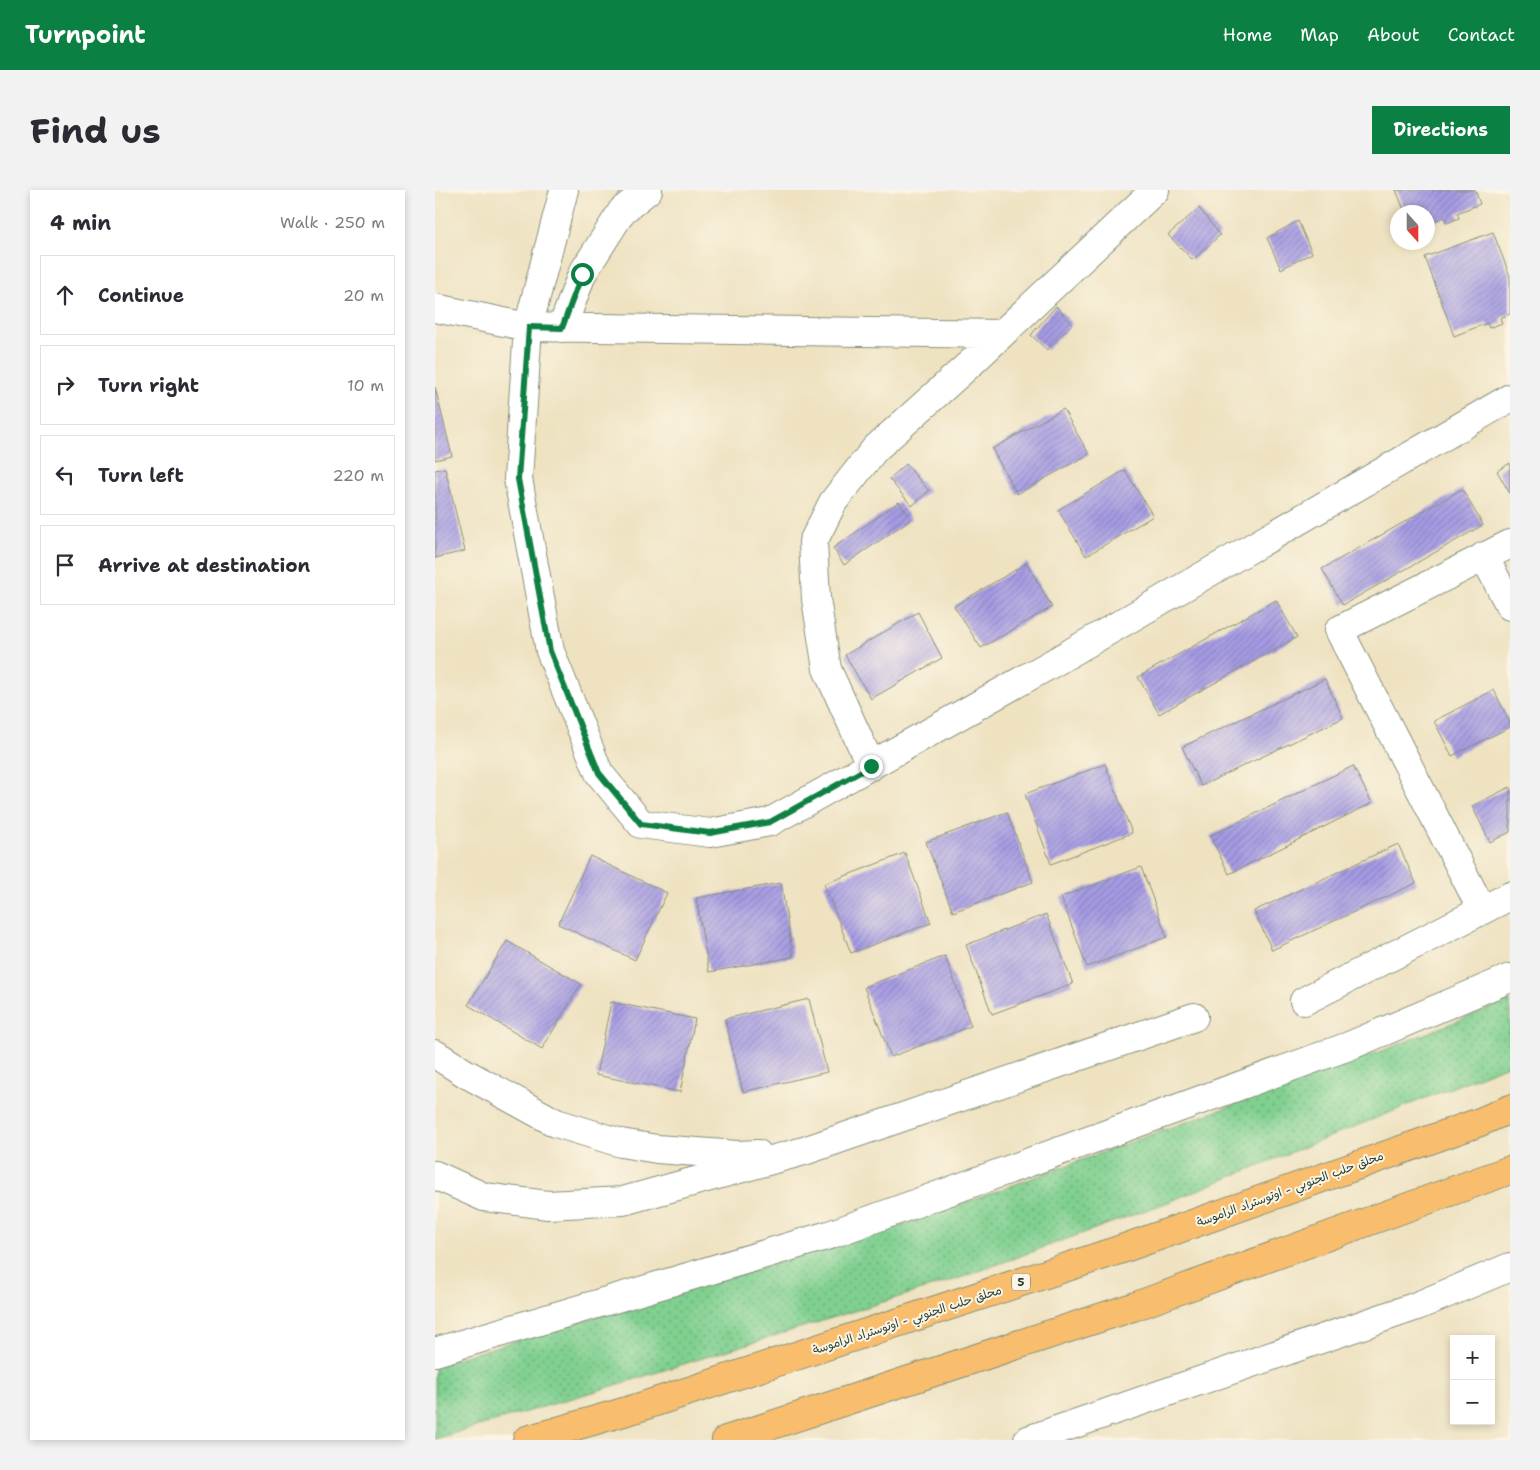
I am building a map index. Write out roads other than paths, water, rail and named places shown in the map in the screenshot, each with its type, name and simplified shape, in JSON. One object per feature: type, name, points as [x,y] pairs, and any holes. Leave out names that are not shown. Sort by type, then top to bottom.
[{"type":"highway","name":"محلق حلب الجنوبي - اوتوستراد الراموسة","points":[[527,1440],[634,1409],[1119,1250],[1480,1122],[1510,1109]]},
{"type":"highway","points":[[726,1440],[1133,1307],[1510,1170]]},
{"type":"street","points":[[564,190],[529,327],[518,479],[550,651],[599,773],[641,824],[710,833],[770,822],[1053,663],[1510,398]]},
{"type":"street","points":[[562,328],[582,274],[622,212],[647,190]]},
{"type":"street","points":[[871,766],[827,669],[816,599],[813,542],[833,502],[875,449],[1155,190]]},
{"type":"street","points":[[435,308],[529,327],[1001,334]]},
{"type":"street","points":[[1483,910],[1339,630],[1510,544]]},
{"type":"street","points":[[1484,556],[1510,606]]},
{"type":"street","points":[[1304,1001],[1510,896]]},
{"type":"street","points":[[435,1352],[829,1235],[1349,1046],[1510,978]]},
{"type":"street","points":[[435,1175],[484,1197],[549,1205],[623,1201],[804,1151],[1194,1017]]},
{"type":"street","points":[[435,1054],[465,1073],[555,1123],[621,1142],[657,1149],[737,1155],[804,1151]]},
{"type":"street","points":[[1028,1440],[1417,1306],[1510,1267]]}]
